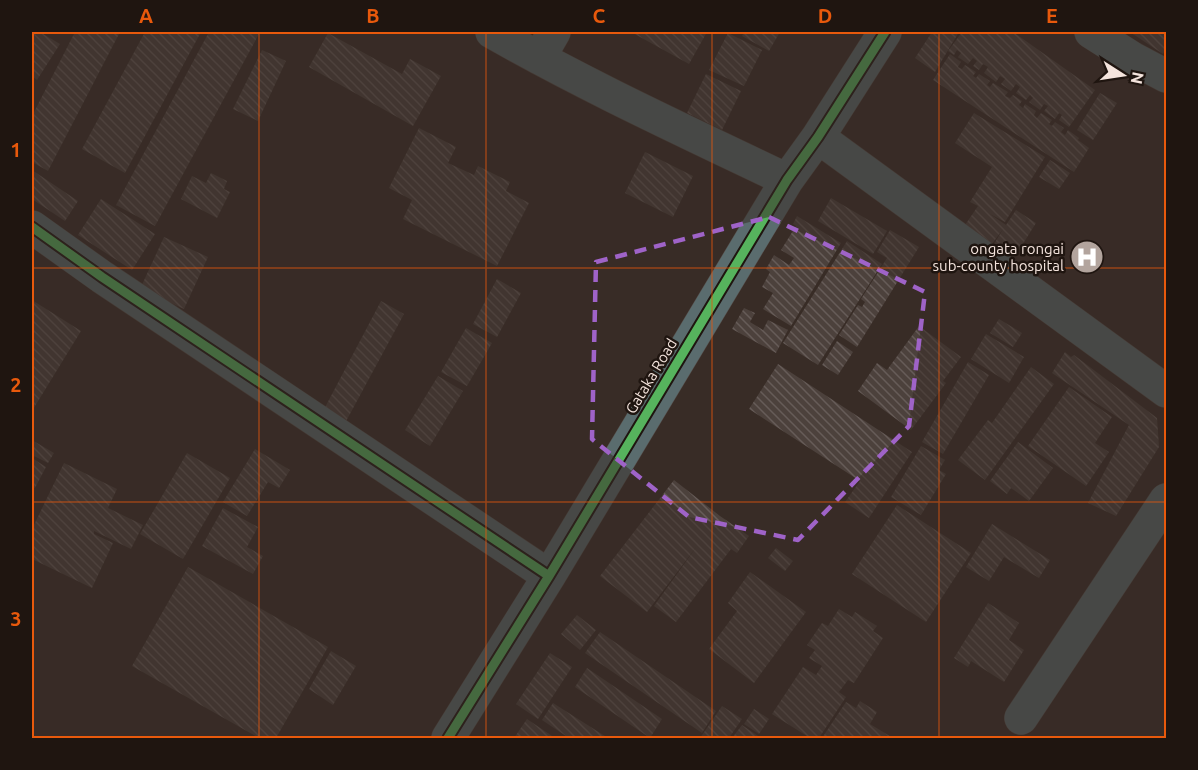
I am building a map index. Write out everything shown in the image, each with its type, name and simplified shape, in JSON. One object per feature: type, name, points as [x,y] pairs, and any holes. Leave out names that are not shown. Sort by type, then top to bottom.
[{"type":"street","points":[[492,32],[546,45],[683,130],[787,180]]},
{"type":"street","name":"Gataka Road","points":[[448,738],[549,576],[787,180],[818,137],[885,32]]},
{"type":"street","points":[[1091,32],[1132,58],[1167,76]]},
{"type":"street","points":[[818,137],[1167,391]]},
{"type":"street","points":[[32,227],[102,278],[549,576]]},
{"type":"street","points":[[1022,718],[1167,500]]},
{"type":"highlighted area","points":[[769,217],[925,292],[909,426],[798,540],[689,517],[592,439],[596,262]]},
{"type":"building","points":[[32,32],[40,32],[60,44],[37,80],[32,76]]},
{"type":"building","points":[[75,32],[120,32],[48,171],[32,162],[32,116]]},
{"type":"building","points":[[145,32],[201,32],[125,173],[82,149]]},
{"type":"building","points":[[209,32],[260,32],[155,226],[116,205]]},
{"type":"building","points":[[631,32],[707,32],[689,64]]},
{"type":"building","points":[[744,32],[780,32],[769,51],[742,36]]},
{"type":"building","points":[[932,32],[959,32],[935,72],[915,58]]},
{"type":"building","points":[[962,32],[1013,32],[1095,90],[1069,127],[1059,120],[1062,115],[1059,113],[1055,119],[1044,111],[1048,106],[1044,104],[1040,110],[1029,102],[1033,98],[1030,95],[1026,100],[1016,93],[1020,87],[1016,84],[1011,91],[1001,84],[1005,79],[1000,76],[996,82],[984,73],[988,67],[983,64],[979,70],[973,66],[977,61],[973,58],[968,64],[958,57],[961,53],[957,50],[954,55],[948,51]]},
{"type":"building","points":[[1130,32],[1166,32],[1166,53],[1163,54]]},
{"type":"building","points":[[328,33],[402,74],[410,59],[441,76],[413,126],[309,67]]},
{"type":"building","points":[[728,33],[762,50],[744,86],[709,70]]},
{"type":"building","points":[[262,50],[286,61],[258,121],[233,109]]},
{"type":"building","points":[[950,54],[961,62],[958,67],[962,69],[965,65],[976,72],[973,76],[976,78],[979,74],[990,81],[987,85],[990,87],[993,83],[1008,92],[1005,96],[1010,98],[1013,95],[1022,101],[1019,105],[1023,108],[1025,104],[1036,111],[1034,115],[1037,118],[1041,113],[1052,120],[1049,124],[1052,126],[1055,122],[1064,128],[1061,132],[1065,135],[1068,130],[1079,138],[1078,140],[1089,148],[1074,172],[933,80]]},
{"type":"building","points":[[706,74],[741,91],[722,130],[687,113]]},
{"type":"building","points":[[1100,93],[1117,103],[1093,140],[1077,130]]},
{"type":"building","points":[[974,113],[1045,157],[1005,222],[990,214],[1006,225],[1016,210],[1036,223],[1014,258],[994,244],[1003,229],[992,244],[965,225],[978,206],[970,202],[992,167],[955,143]]},
{"type":"building","points":[[419,128],[456,147],[448,163],[474,175],[478,166],[510,182],[506,191],[529,203],[497,266],[403,219],[412,200],[389,188]]},
{"type":"building","points":[[645,152],[693,176],[673,217],[625,193]]},
{"type":"building","points":[[1050,160],[1070,173],[1059,189],[1039,177]]},
{"type":"building","points":[[32,170],[78,201],[65,221],[32,199]]},
{"type":"building","points":[[211,173],[227,181],[224,189],[230,192],[217,218],[181,199],[192,176],[206,183]]},
{"type":"building","points":[[831,198],[887,231],[873,254],[818,221]]},
{"type":"building","points":[[101,199],[155,234],[132,270],[78,235]]},
{"type":"building","points":[[797,216],[841,243],[791,326],[763,309],[773,293],[762,287],[770,272],[766,269],[774,255],[789,265],[794,258],[781,250],[796,226],[793,224]]},
{"type":"building","points":[[890,230],[919,247],[857,347],[839,335],[858,305],[862,307],[865,302],[861,299],[887,258],[877,252]]},
{"type":"building","points":[[164,237],[208,257],[184,309],[140,289]]},
{"type":"building","points":[[847,241],[882,264],[818,365],[783,343]]},
{"type":"building","points":[[497,279],[521,293],[497,337],[473,324]]},
{"type":"building","points":[[32,300],[81,331],[32,411]]},
{"type":"building","points":[[381,301],[404,314],[344,425],[322,413]]},
{"type":"building","points":[[744,308],[755,313],[750,322],[763,330],[768,320],[788,330],[776,353],[732,329]]},
{"type":"building","points":[[999,319],[1022,333],[1013,347],[990,333]]},
{"type":"building","points":[[919,326],[961,357],[943,381],[946,383],[911,430],[858,391],[877,363],[887,370]]},
{"type":"building","points":[[466,328],[492,343],[467,386],[441,372]]},
{"type":"building","points":[[986,334],[1024,357],[1009,383],[971,359]]},
{"type":"building","points":[[837,341],[853,352],[838,375],[822,365]]},
{"type":"building","points":[[1065,352],[1071,357],[1074,355],[1157,418],[1159,447],[1116,516],[1088,503],[1129,425],[1052,373]]},
{"type":"building","points":[[968,362],[989,375],[943,454],[922,442]]},
{"type":"building","points":[[778,364],[912,452],[869,518],[845,502],[860,481],[749,409]]},
{"type":"building","points":[[1031,367],[1054,384],[985,480],[958,460],[988,420],[992,423]]},
{"type":"building","points":[[438,376],[463,391],[430,446],[405,430]]},
{"type":"building","points":[[1069,387],[1112,417],[1095,443],[1109,452],[1086,486],[1028,446]]},
{"type":"building","points":[[32,440],[54,453],[48,463],[32,455]]},
{"type":"building","points":[[1018,442],[1053,468],[1029,501],[1011,488],[1007,494],[990,481]]},
{"type":"building","points":[[921,446],[945,460],[939,470],[946,474],[921,515],[891,497]]},
{"type":"building","points":[[255,449],[290,470],[279,488],[268,482],[247,516],[223,502]]},
{"type":"building","points":[[187,453],[230,478],[183,559],[140,534]]},
{"type":"building","points":[[32,458],[46,467],[35,488],[32,486]]},
{"type":"building","points":[[64,463],[117,489],[108,508],[143,525],[131,549],[94,531],[94,534],[113,543],[92,588],[32,559],[32,529]]},
{"type":"building","points":[[674,480],[749,536],[737,553],[731,549],[676,622],[654,606],[697,546],[647,612],[600,576]]},
{"type":"building","points":[[897,505],[971,553],[926,622],[852,574]]},
{"type":"building","points":[[223,508],[258,527],[247,547],[263,556],[253,574],[202,546]]},
{"type":"building","points":[[992,524],[1050,560],[1039,578],[1004,557],[989,581],[966,567]]},
{"type":"building","points":[[776,548],[793,561],[785,571],[768,558]]},
{"type":"building","points":[[188,567],[328,647],[276,738],[259,738],[132,666]]},
{"type":"building","points":[[750,572],[806,612],[754,683],[709,649],[737,611],[728,603]]},
{"type":"building","points":[[988,603],[1019,623],[1009,640],[1024,650],[1004,682],[971,661],[968,667],[954,658]]},
{"type":"building","points":[[839,609],[852,617],[855,612],[877,626],[873,631],[883,638],[854,683],[848,680],[839,692],[846,697],[819,738],[810,738],[772,714],[803,667],[816,675],[822,666],[809,658],[815,650],[807,645],[822,623],[828,626]]},
{"type":"building","points":[[577,615],[596,630],[580,650],[561,634]]},
{"type":"building","points":[[600,632],[716,711],[702,733],[585,653]]},
{"type":"building","points":[[331,651],[356,666],[333,705],[309,689]]},
{"type":"building","points":[[550,653],[572,667],[538,719],[516,704]]},
{"type":"building","points":[[587,668],[662,719],[650,738],[575,687]]},
{"type":"building","points":[[860,701],[877,712],[870,724],[893,738],[822,738],[846,702],[856,708]]},
{"type":"building","points":[[553,703],[608,738],[569,738],[542,720]]},
{"type":"building","points":[[722,706],[742,719],[729,738],[700,738]]},
{"type":"building","points":[[754,709],[769,719],[759,734],[744,724]]},
{"type":"building","points":[[527,719],[555,738],[514,738]]},
{"type":"building","points":[[742,725],[761,738],[732,738]]},
{"type":"cycle path","points":[[448,738],[549,576],[787,180],[818,137],[885,32]]},
{"type":"cycle path","points":[[32,227],[102,277],[549,576]]},
{"type":"place","name":"ongata rongai sub-county hospital","points":[[1087,257]]}]
